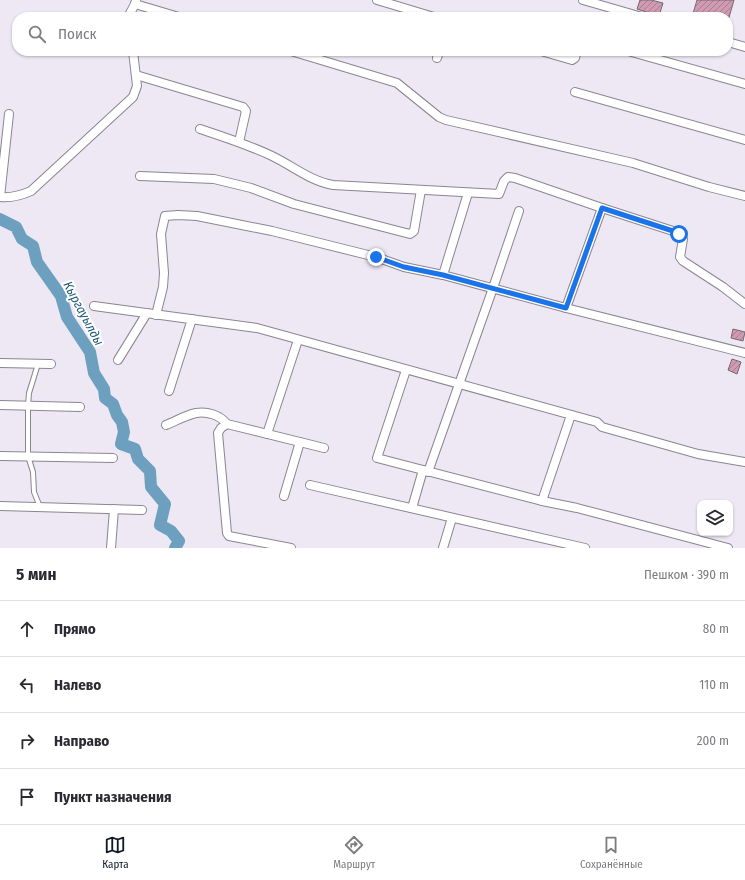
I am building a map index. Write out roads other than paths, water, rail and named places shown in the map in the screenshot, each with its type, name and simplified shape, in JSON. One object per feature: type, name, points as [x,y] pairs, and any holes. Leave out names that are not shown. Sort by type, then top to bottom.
[{"type":"street","points":[[377,0],[417,12]]},
{"type":"street","points":[[583,0],[625,12]]},
{"type":"street","points":[[131,12],[136,2],[165,12]]},
{"type":"street","points":[[733,43],[745,47]]},
{"type":"street","points":[[9,114],[0,197],[10,198],[20,196],[31,191],[133,98],[138,86],[134,56]]},
{"type":"street","points":[[308,56],[397,83],[439,117],[446,120],[633,162],[709,187],[745,196]]},
{"type":"street","points":[[558,56],[572,60],[576,56]]},
{"type":"street","points":[[646,56],[745,84]]},
{"type":"street","points":[[136,74],[243,107],[246,111],[239,142]]},
{"type":"street","points":[[575,92],[745,140]]},
{"type":"street","points":[[200,129],[239,142],[273,157],[311,179],[324,184],[499,194],[504,181],[508,177],[515,178],[679,234],[683,239],[680,257],[683,261],[723,287],[745,304]]},
{"type":"street","points":[[140,176],[214,179],[251,188],[294,204],[410,234],[414,231],[421,190]]},
{"type":"street","points":[[443,275],[468,193]]},
{"type":"street","points":[[566,308],[602,208]]},
{"type":"street","points":[[412,508],[425,471],[460,384],[519,211]]},
{"type":"street","points":[[156,315],[163,287],[164,273],[161,234],[166,216],[178,215],[226,222],[369,256],[404,267],[443,275],[745,353]]},
{"type":"street","points":[[94,306],[257,328],[597,422],[602,427],[698,454],[745,462]]},
{"type":"street","points":[[118,360],[147,313]]},
{"type":"street","points":[[169,391],[192,319]]},
{"type":"street","points":[[267,434],[298,340]]},
{"type":"street","points":[[0,363],[52,364]]},
{"type":"street","points":[[406,370],[376,458],[542,501],[577,508],[728,548]]},
{"type":"street","points":[[0,405],[80,407]]},
{"type":"street","points":[[166,425],[197,413],[214,414],[223,419],[227,424],[324,448]]},
{"type":"street","points":[[542,501],[571,415]]},
{"type":"street","points":[[227,424],[221,428],[218,433],[227,533],[229,536],[291,548]]},
{"type":"street","points":[[284,496],[300,442]]},
{"type":"street","points":[[0,456],[113,458]]},
{"type":"street","points":[[310,485],[585,548]]},
{"type":"street","points":[[0,506],[142,510]]},
{"type":"street","points":[[111,548],[114,509]]},
{"type":"street","points":[[444,548],[452,518]]},
{"type":"lane","points":[[38,364],[29,392],[28,456],[33,472],[34,492],[41,507]]},
{"type":"waterway","name":"Кыргауылды","points":[[0,219],[16,227],[22,239],[33,246],[37,262],[61,296],[67,317],[90,352],[94,373],[104,389],[105,398],[113,404],[117,415],[122,422],[124,432],[121,444],[135,449],[138,459],[150,471],[151,487],[165,504],[160,525],[171,531],[179,541],[175,548]]}]
